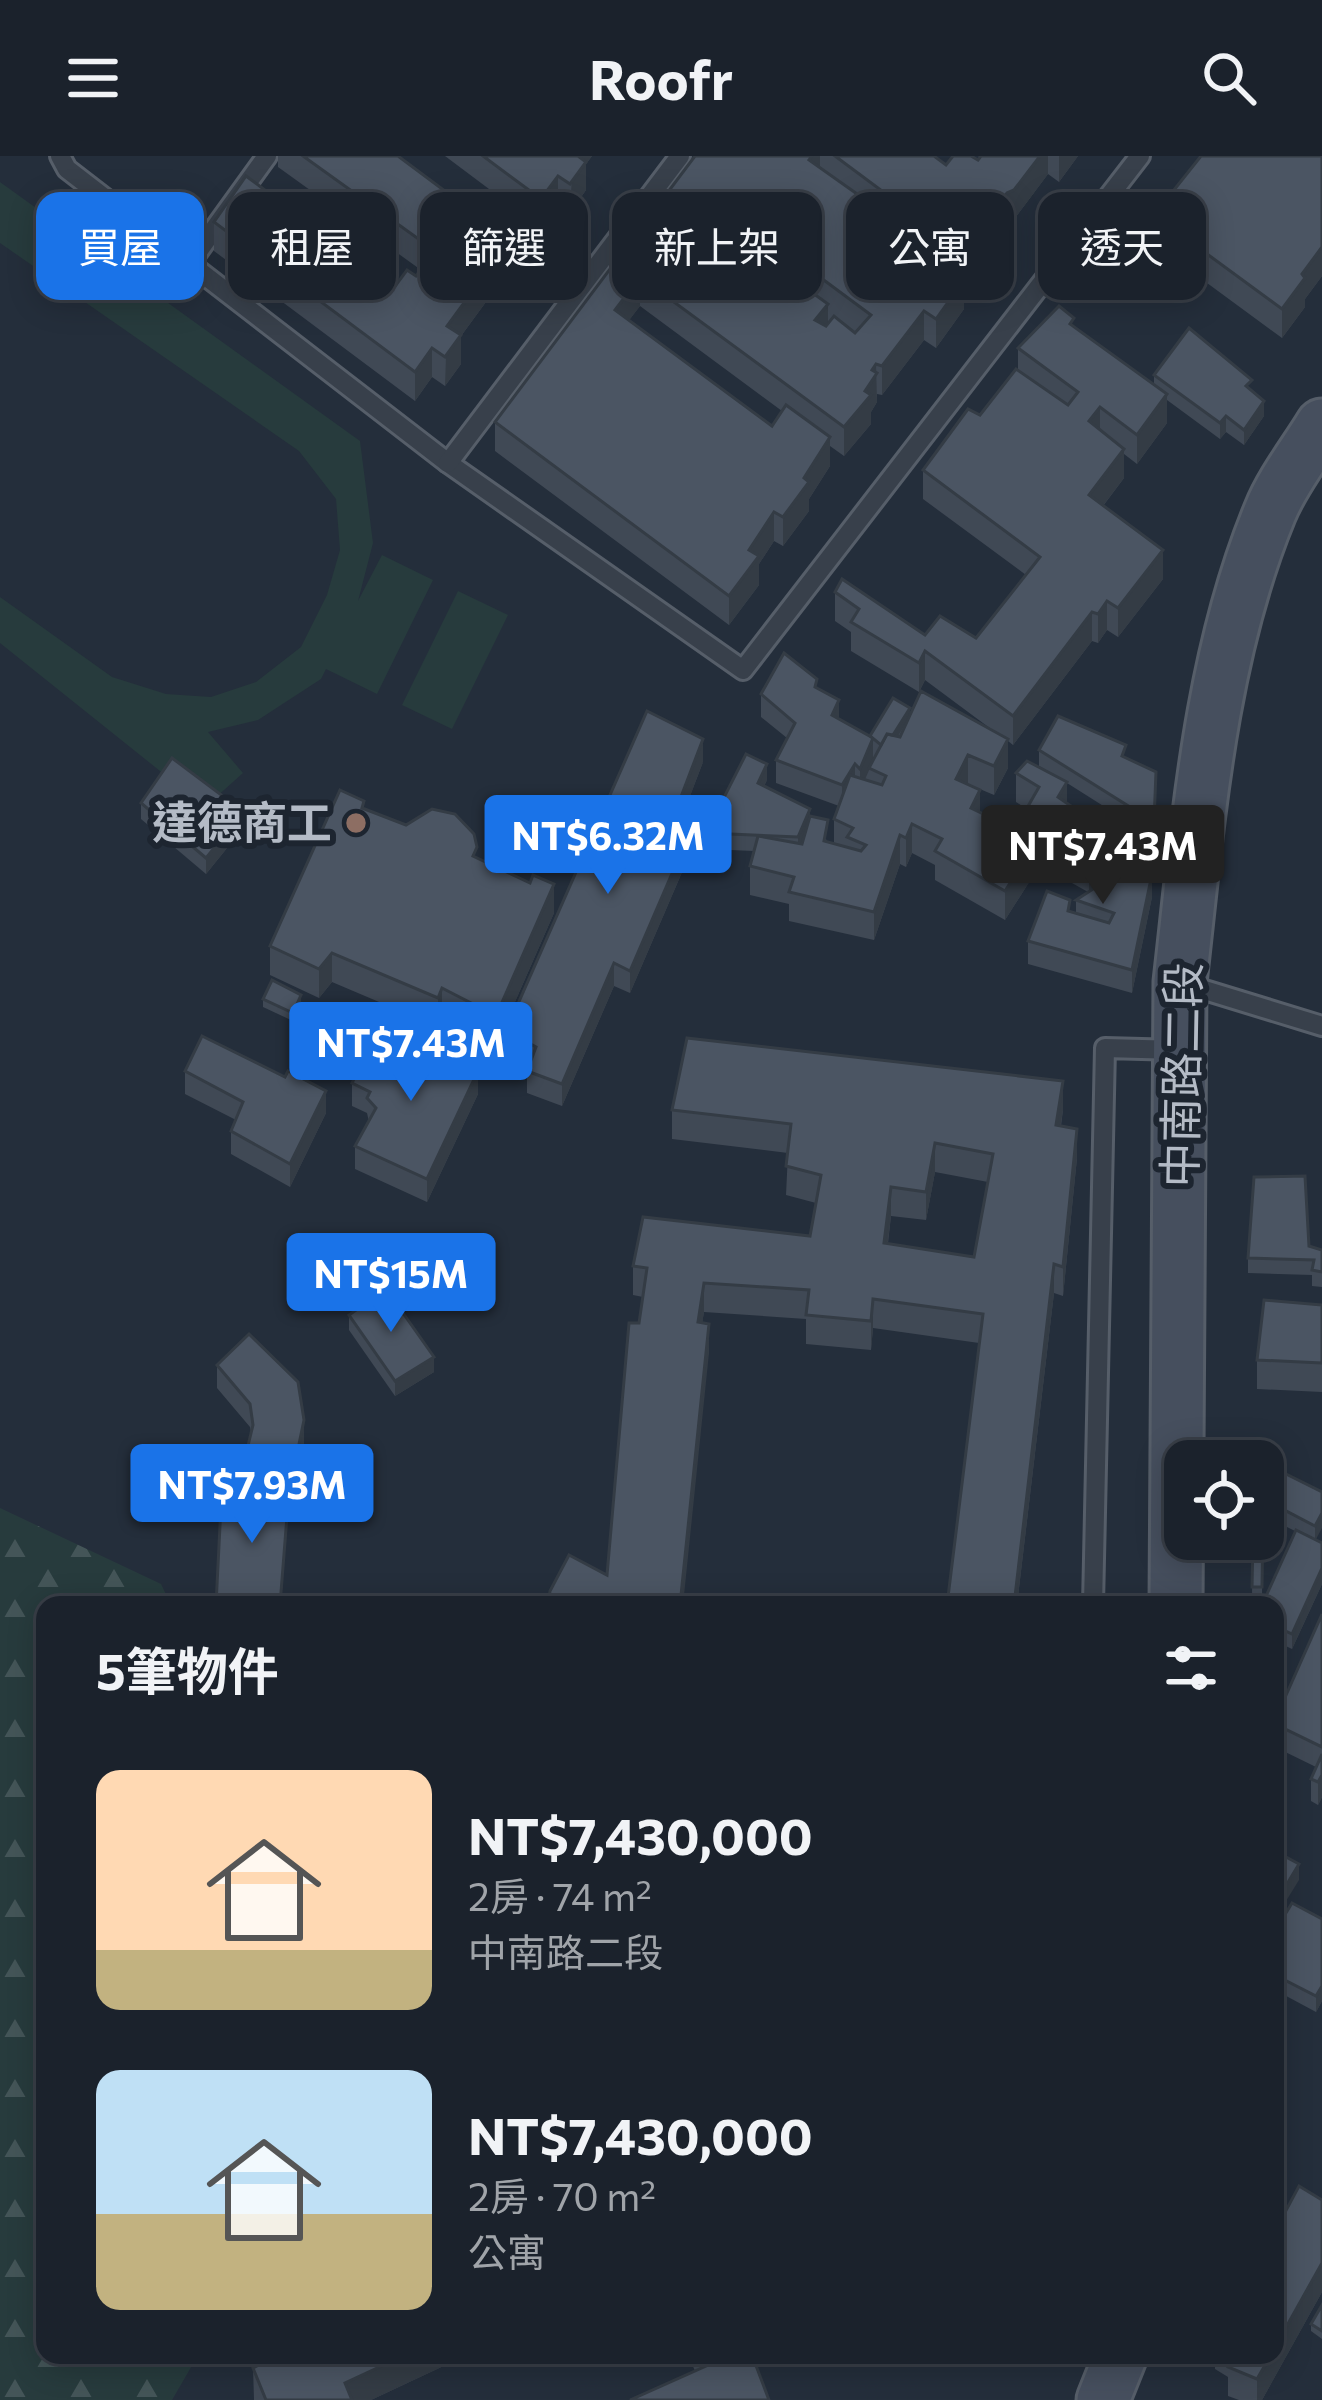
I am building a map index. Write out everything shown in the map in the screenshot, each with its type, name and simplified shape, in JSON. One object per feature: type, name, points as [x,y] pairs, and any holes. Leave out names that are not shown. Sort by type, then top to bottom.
[{"type":"main road","name":"中南路二段","points":[[1176,1596],[1180,982],[1224,649],[1271,508],[1322,425]]},
{"type":"main road","points":[[1103,2400],[1117,2364]]},
{"type":"lane","points":[[60,156],[67,169],[97,192]]},
{"type":"lane","points":[[204,243],[267,156]]},
{"type":"lane","points":[[448,463],[680,156]]},
{"type":"lane","points":[[204,276],[448,463],[743,670],[1140,156]]},
{"type":"lane","points":[[1180,982],[1322,1026]]},
{"type":"lane","points":[[1093,1596],[1105,1048],[1180,1050]]},
{"type":"green space","points":[[0,182],[36,208],[36,268],[0,243]]},
{"type":"green space","points":[[82,300],[164,300],[360,441],[373,543],[358,601],[382,555],[433,580],[377,694],[326,669],[321,679],[258,720],[208,732],[243,773],[205,807],[0,643],[0,597],[112,677],[166,694],[211,697],[256,682],[301,647],[327,595],[340,550],[336,499],[299,451]]},
{"type":"green space","points":[[458,591],[508,615],[452,729],[402,705]]},
{"type":"green space","points":[[0,1508],[161,1584],[167,1596],[36,1596],[36,2364],[193,2364],[172,2400],[0,2400]]},
{"type":"building","points":[[303,156],[398,156],[446,192],[420,192],[420,240],[396,223],[396,192],[353,192]]},
{"type":"building","points":[[483,156],[578,156],[586,162],[570,184],[558,176],[546,192],[532,192]]},
{"type":"building","points":[[695,156],[812,156],[809,160],[854,192],[846,192],[846,296],[822,279],[822,192],[668,192]]},
{"type":"building","points":[[835,156],[934,156],[946,165],[953,156],[978,160],[981,156],[1040,156],[1009,192],[883,192]]},
{"type":"building","points":[[1201,156],[1322,156],[1322,247],[1282,309],[1206,253],[1206,192],[1172,192]]},
{"type":"building","points":[[246,176],[267,192],[235,192]]},
{"type":"building","points":[[228,202],[228,232],[214,222]]},
{"type":"building","points":[[612,266],[612,300],[623,300],[615,310],[772,426],[786,405],[830,437],[804,478],[809,482],[783,517],[774,512],[749,550],[759,556],[729,596],[495,422]]},
{"type":"building","points":[[407,270],[416,276],[420,270],[420,300],[466,300],[447,326],[461,335],[445,357],[432,348],[415,372],[319,300],[396,300],[396,285]]},
{"type":"building","points":[[671,300],[822,300],[828,304],[815,320],[826,326],[834,316],[855,333],[871,315],[851,300],[950,300],[936,319],[924,311],[882,366],[876,364],[872,370],[877,373],[865,391],[871,395],[844,427]]},
{"type":"building","points":[[1059,306],[1074,318],[1070,324],[1167,394],[1137,435],[1100,407],[1089,421],[1124,449],[1089,495],[1163,550],[1118,608],[1107,601],[1098,614],[1092,612],[1013,716],[925,651],[919,663],[851,622],[859,609],[835,592],[842,579],[925,635],[940,616],[976,638],[1040,557],[923,470],[968,409],[980,415],[1016,369],[1068,405],[1078,392],[1018,348]]},
{"type":"building","points":[[1189,328],[1252,380],[1246,386],[1264,401],[1244,430],[1226,416],[1220,423],[1154,375]]},
{"type":"building","points":[[784,653],[817,679],[815,687],[839,700],[832,715],[873,738],[860,769],[855,764],[842,785],[776,760],[795,723],[761,694]]},
{"type":"building","points":[[921,691],[1008,739],[994,766],[968,755],[956,779],[980,790],[971,808],[1015,829],[1039,787],[1016,773],[1027,761],[1067,782],[1058,797],[1107,831],[1089,864],[1040,836],[1005,891],[935,851],[942,839],[912,824],[906,838],[900,835],[874,912],[789,892],[794,877],[750,866],[758,836],[802,844],[810,816],[828,820],[824,841],[861,851],[866,845],[847,837],[853,828],[834,819],[850,775],[882,785],[886,776],[869,768],[887,734],[900,737]]},
{"type":"building","points":[[893,698],[910,708],[881,745],[870,736]]},
{"type":"building","points":[[647,711],[703,739],[668,831],[686,841],[630,971],[614,963],[562,1084],[527,1071],[536,1047],[506,1031]]},
{"type":"building","points":[[1058,716],[1126,745],[1122,756],[1156,772],[1154,822],[1039,750]]},
{"type":"building","points":[[746,754],[767,764],[758,783],[810,809],[798,837],[730,834],[710,825]]},
{"type":"building","points":[[172,758],[244,812],[206,858],[141,803]]},
{"type":"building","points":[[340,790],[364,801],[362,808],[406,825],[432,809],[455,814],[474,834],[473,856],[530,883],[533,875],[554,884],[485,1041],[464,1032],[473,1004],[442,988],[438,998],[332,953],[319,969],[270,946]]},
{"type":"building","points":[[1123,821],[1149,839],[1144,875],[1152,874],[1132,970],[1028,941],[1047,891],[1070,900],[1068,911],[1109,923],[1114,913],[1076,900],[1110,878],[1097,866]]},
{"type":"building","points":[[272,980],[301,995],[293,1013],[263,999]]},
{"type":"building","points":[[202,1036],[285,1077],[288,1071],[326,1091],[290,1164],[231,1131],[243,1102],[185,1071]]},
{"type":"building","points":[[687,1038],[1063,1081],[1056,1125],[1077,1129],[1063,1267],[1054,1264],[1015,1596],[948,1596],[983,1314],[873,1299],[871,1321],[806,1315],[809,1290],[704,1283],[698,1322],[709,1324],[681,1596],[549,1596],[569,1555],[607,1575],[629,1323],[639,1323],[647,1268],[633,1266],[643,1217],[810,1236],[821,1175],[786,1166],[791,1124],[672,1110]],"holes":[[[935,1143],[993,1154],[974,1257],[884,1243],[891,1187],[926,1192]]]},
{"type":"building","points":[[372,1040],[389,1049],[394,1041],[436,1057],[440,1052],[478,1071],[427,1179],[355,1146],[376,1108],[367,1098],[370,1092],[352,1083]]},
{"type":"building","points":[[1305,1176],[1309,1246],[1322,1250],[1322,1272],[1312,1270],[1314,1260],[1248,1258],[1254,1177]]},
{"type":"building","points":[[386,1289],[434,1357],[395,1381],[349,1315]]},
{"type":"building","points":[[1264,1300],[1322,1305],[1322,1363],[1257,1360]]},
{"type":"building","points":[[249,1334],[298,1382],[304,1420],[286,1476],[244,1462],[253,1425],[250,1404],[217,1365]]},
{"type":"building","points":[[1284,1473],[1322,1492],[1322,1513],[1315,1526],[1284,1510]]},
{"type":"building","points":[[222,1485],[289,1491],[281,1596],[216,1596]]},
{"type":"building","points":[[1296,1530],[1322,1543],[1322,1568],[1292,1634],[1284,1630],[1284,1596],[1266,1596]]},
{"type":"building","points":[[1253,1560],[1263,1560],[1262,1587],[1252,1587]]},
{"type":"building","points":[[1322,1614],[1322,1747],[1284,1728],[1284,1700]]},
{"type":"building","points":[[1322,1754],[1322,1775],[1318,1782],[1311,1779]]},
{"type":"building","points":[[1284,1856],[1299,1864],[1284,1889]]},
{"type":"building","points":[[1292,1903],[1322,1919],[1322,1986],[1316,1996],[1284,1980],[1284,1916]]},
{"type":"building","points":[[1299,2186],[1322,2200],[1322,2263],[1284,2331],[1284,2214]]},
{"type":"building","points":[[1322,2305],[1322,2331],[1311,2324]]},
{"type":"building","points":[[260,2364],[386,2364],[345,2383],[352,2400],[266,2400],[253,2368]]},
{"type":"building","points":[[755,2364],[769,2400],[630,2400],[706,2366]]},
{"type":"building","points":[[1229,2364],[1266,2364],[1257,2379]]},
{"type":"place","name":"達德商工","points":[[356,823]]}]
